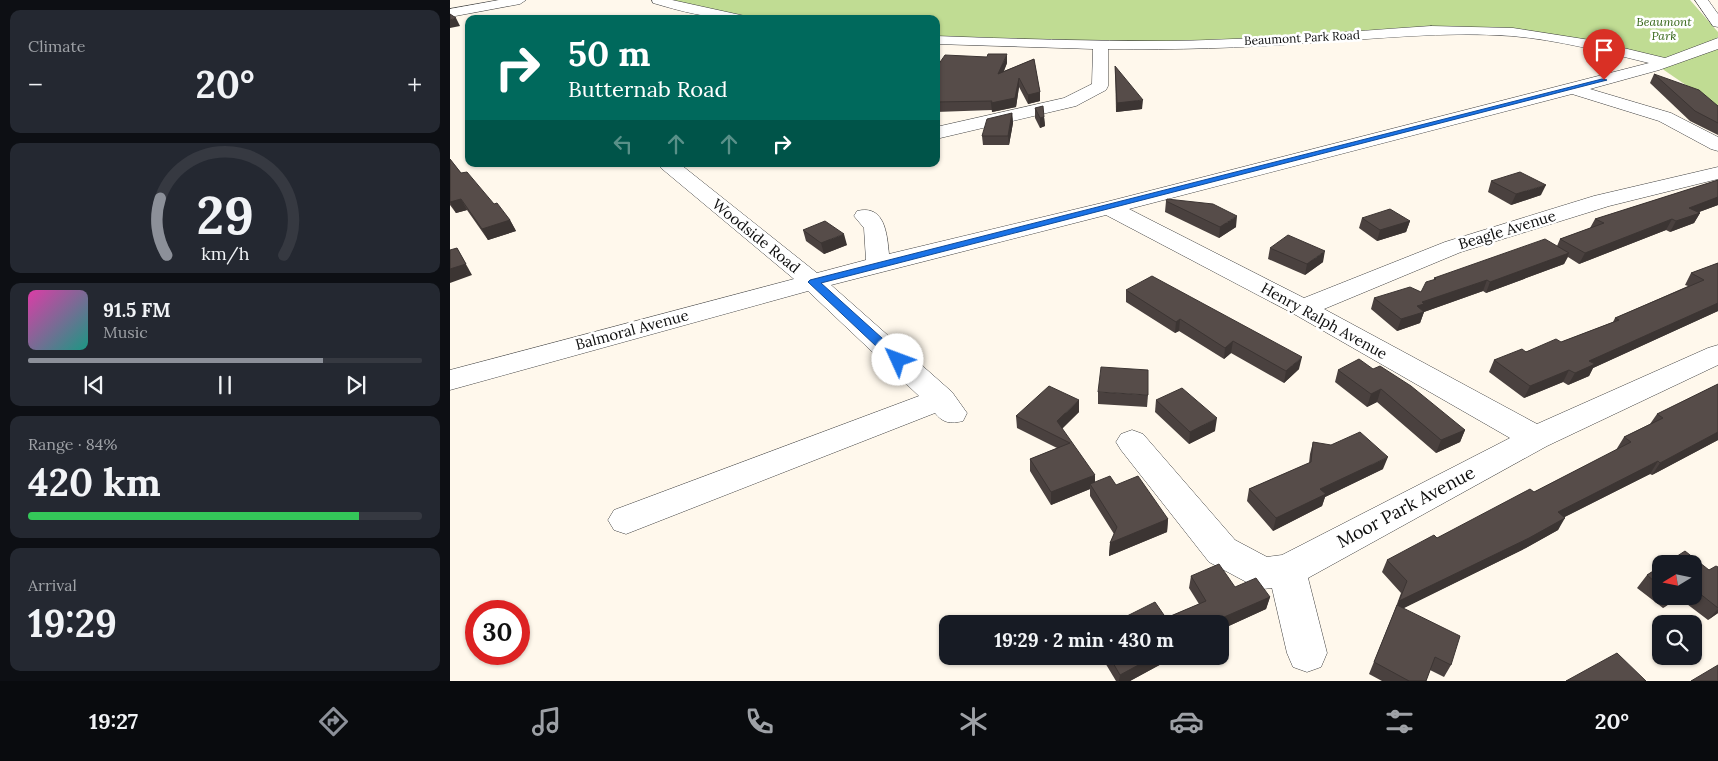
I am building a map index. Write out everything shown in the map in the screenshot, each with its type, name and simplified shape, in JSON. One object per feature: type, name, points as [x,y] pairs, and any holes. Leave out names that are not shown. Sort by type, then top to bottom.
[{"type":"street","points":[[450,0],[474,15]]},
{"type":"street","points":[[450,13],[520,0]]},
{"type":"street","points":[[658,0],[692,10],[719,15]]},
{"type":"street","points":[[1702,1],[1718,3]]},
{"type":"street","points":[[1702,1],[1718,23]]},
{"type":"street","name":"Beaumont Park Road","points":[[940,40],[1101,46],[1306,39],[1431,30],[1513,32],[1590,44],[1664,63]]},
{"type":"street","name":"Balmoral Avenue","points":[[450,380],[878,264],[1109,208],[1572,89],[1664,63],[1713,46],[1718,42]]},
{"type":"street","points":[[940,132],[1070,102],[1100,86],[1101,46]]},
{"type":"street","points":[[1572,89],[1665,117],[1718,146]]},
{"type":"street","name":"Woodside Road","points":[[626,520],[946,406],[814,282],[672,167]]},
{"type":"street","name":"Beagle Avenue","points":[[1303,308],[1453,247],[1602,201],[1718,173]]},
{"type":"street","name":"Henry Ralph Avenue","points":[[1109,208],[1303,308],[1536,438]]},
{"type":"street","points":[[865,216],[875,227],[878,264]]},
{"type":"street","name":"Moor Park Avenue","points":[[1132,442],[1222,551],[1263,573],[1287,570],[1536,438],[1718,354]]},
{"type":"street","points":[[1287,570],[1307,653]]},
{"type":"green space","name":"Beaumont Park","points":[[672,0],[1690,0],[1718,32],[1718,37],[1707,46],[1666,60],[1510,30],[1163,42],[940,37],[940,15],[742,15]]},
{"type":"green space","points":[[1718,49],[1718,107],[1661,68]]},
{"type":"building","points":[[450,14],[456,18],[450,20]]},
{"type":"building","points":[[988,54],[1007,54],[998,74],[1034,59],[1040,92],[1028,95],[1019,78],[1015,98],[991,103],[992,101],[940,102],[940,62],[945,55],[987,57]]},
{"type":"building","points":[[1115,66],[1143,100],[1117,103]]},
{"type":"building","points":[[1654,74],[1699,90],[1718,106],[1718,123],[1695,111]]},
{"type":"building","points":[[1043,106],[1044,117],[1040,118],[1035,108]]},
{"type":"building","points":[[1012,113],[1008,136],[982,136],[987,119]]},
{"type":"building","points":[[450,159],[461,173],[467,172],[494,204],[497,203],[510,220],[482,229],[461,199],[450,202]]},
{"type":"building","points":[[1520,172],[1546,185],[1516,194],[1491,181]]},
{"type":"building","points":[[1718,180],[1718,197],[1689,208],[1700,213],[1676,221],[1672,219],[1585,253],[1560,239],[1604,223],[1595,219]]},
{"type":"building","points":[[1167,199],[1213,204],[1237,216],[1220,227],[1166,201]]},
{"type":"building","points":[[1390,209],[1410,221],[1380,230],[1362,218]]},
{"type":"building","points":[[825,221],[844,234],[821,243],[803,230]]},
{"type":"building","points":[[1288,235],[1325,251],[1307,264],[1270,248]]},
{"type":"building","points":[[1545,239],[1569,253],[1490,282],[1487,280],[1422,302],[1424,304],[1417,306],[1424,312],[1401,319],[1374,298],[1410,287],[1421,292],[1426,282],[1436,279],[1434,278]]},
{"type":"building","points":[[457,248],[466,264],[450,269],[450,250]]},
{"type":"building","points":[[1718,263],[1718,303],[1589,361],[1595,364],[1575,373],[1569,370],[1530,386],[1494,360],[1522,349],[1526,352],[1556,339],[1561,342],[1619,320],[1615,318],[1704,280],[1691,273]]},
{"type":"building","points":[[1152,276],[1302,357],[1286,371],[1233,341],[1225,348],[1180,319],[1176,322],[1126,290]]},
{"type":"building","points":[[1359,359],[1373,369],[1380,366],[1411,386],[1465,430],[1441,440],[1381,389],[1371,394],[1338,370]]},
{"type":"building","points":[[1101,367],[1148,370],[1148,395],[1098,392]]},
{"type":"building","points":[[1718,384],[1718,432],[1660,463],[1658,461],[1558,512],[1565,518],[1529,538],[1399,601],[1407,581],[1387,560],[1434,535],[1437,538],[1530,489],[1534,492],[1631,442],[1624,437],[1663,418],[1657,414]]},
{"type":"building","points":[[1049,386],[1079,400],[1057,421],[1095,475],[1051,492],[1030,459],[1070,443],[1016,416]]},
{"type":"building","points":[[1182,388],[1217,418],[1190,432],[1156,400]]},
{"type":"building","points":[[1360,432],[1388,457],[1320,489],[1326,494],[1276,518],[1249,489],[1311,462],[1313,442],[1331,445]]},
{"type":"building","points":[[1110,476],[1116,485],[1138,476],[1168,519],[1110,543],[1117,527],[1090,484]]},
{"type":"building","points":[[1685,551],[1690,555],[1679,555]]},
{"type":"building","points":[[1219,564],[1235,587],[1256,578],[1270,597],[1229,615],[1173,615],[1206,601],[1191,576]]},
{"type":"building","points":[[1702,564],[1709,570],[1716,566],[1718,567],[1718,608],[1702,595]]},
{"type":"building","points":[[1652,572],[1652,579],[1647,575]]},
{"type":"building","points":[[1155,602],[1164,615],[1129,615]]},
{"type":"building","points":[[1397,605],[1460,636],[1451,665],[1435,657],[1426,681],[1409,681],[1374,662]]},
{"type":"building","points":[[1617,653],[1646,681],[1566,681]]},
{"type":"building","points":[[1114,665],[1138,665],[1120,675]]},
{"type":"building","points":[[1718,665],[1718,681],[1691,681]]},
{"type":"route","points":[[898,360],[814,282],[878,264],[1109,208],[1604,80]]}]
